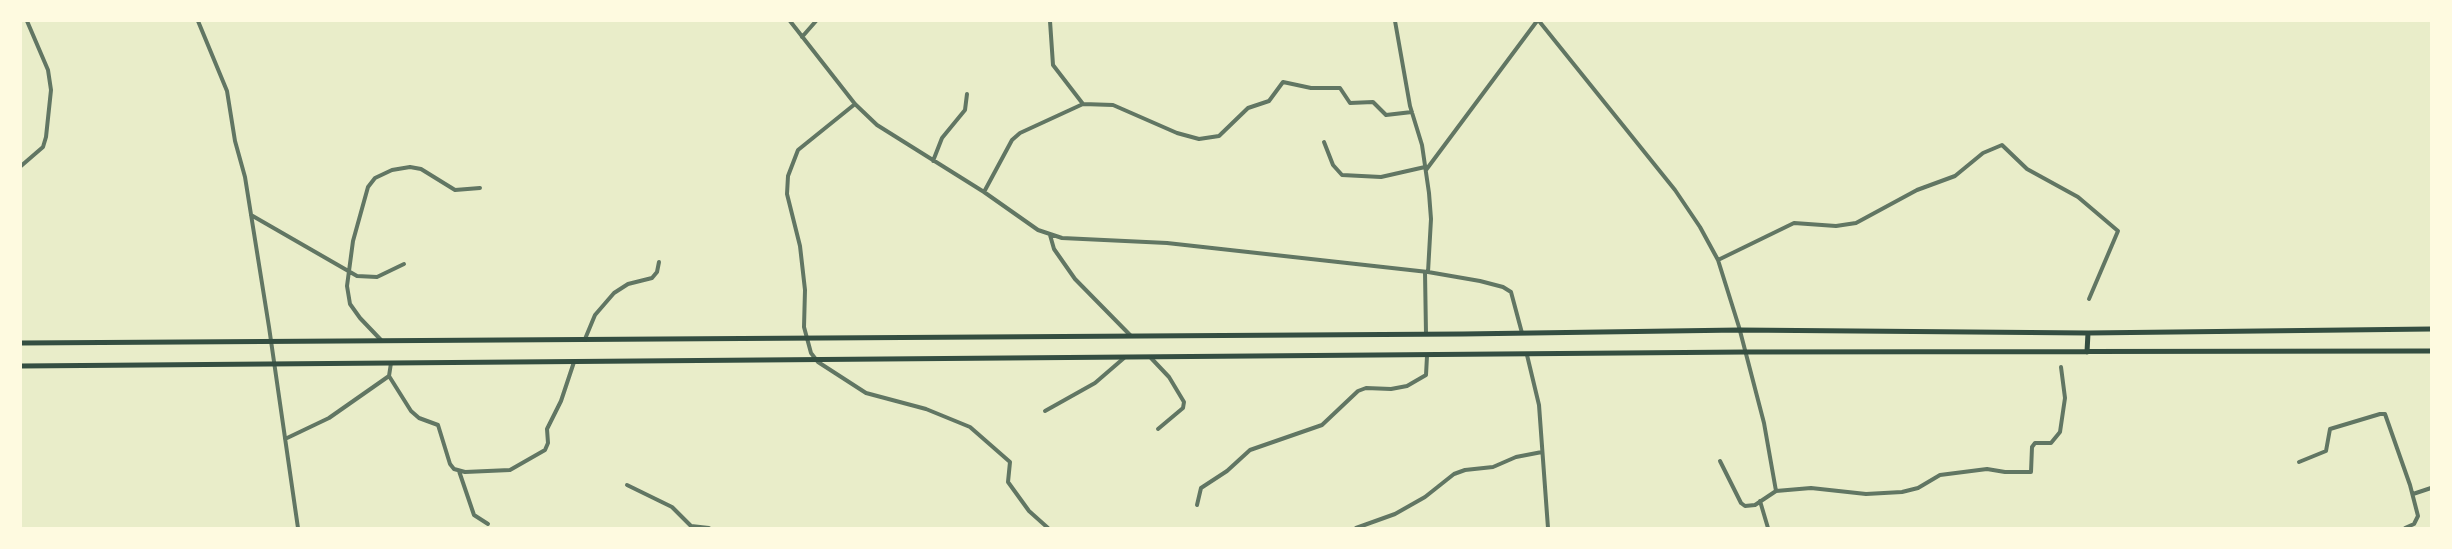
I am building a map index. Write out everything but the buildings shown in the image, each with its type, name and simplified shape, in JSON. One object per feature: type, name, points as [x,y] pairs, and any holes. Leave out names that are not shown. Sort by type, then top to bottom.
[{"type":"main road","points":[[21,343],[1426,334],[1739,330],[2088,333],[2431,329]]},
{"type":"main road","points":[[2087,352],[2088,333]]},
{"type":"main road","points":[[21,366],[1745,352],[2431,351]]},
{"type":"street","points":[[21,166],[43,147],[51,90],[48,70],[27,21]]},
{"type":"street","points":[[198,21],[228,91],[235,140],[245,177],[298,528]]},
{"type":"street","points":[[790,21],[855,104],[889,134],[984,192],[1026,224],[1050,235],[1074,239],[1160,242],[1427,272],[1504,287],[1511,292],[1514,299],[1522,333]]},
{"type":"street","points":[[802,37],[816,21]]},
{"type":"street","points":[[1050,21],[1053,65],[1083,104]]},
{"type":"street","points":[[1395,21],[1412,112],[1422,145],[1431,219],[1427,272],[1426,334]]},
{"type":"street","points":[[1324,142],[1333,166],[1342,175],[1381,177],[1425,169],[1538,21],[1675,190],[1700,227],[1718,260],[1764,423],[1776,491]]},
{"type":"street","points":[[984,192],[1012,140],[1020,133],[1083,104],[1113,105],[1177,133],[1199,138],[1218,136],[1248,108],[1269,101],[1283,82],[1316,89],[1340,88],[1350,103],[1373,102],[1386,115],[1412,112]]},
{"type":"street","points":[[933,161],[942,138],[965,110],[967,94]]},
{"type":"street","points":[[855,104],[798,150],[788,176],[787,194],[800,246],[805,290],[803,315],[807,338],[816,360],[866,393],[910,404],[970,426],[1010,462],[1008,482],[1026,508],[1048,528]]},
{"type":"street","points":[[1718,260],[1794,223],[1836,226],[1856,223],[1917,190],[1955,176],[1983,153],[2002,145],[2027,169],[2078,197],[2118,231],[2088,299]]},
{"type":"street","points":[[381,340],[360,318],[350,304],[347,286],[358,218],[368,187],[375,178],[392,170],[410,167],[421,169],[455,190],[480,188]]},
{"type":"street","points":[[251,215],[357,276],[378,277],[404,264]]},
{"type":"street","points":[[1050,235],[1054,249],[1075,279],[1131,336]]},
{"type":"street","points":[[586,339],[595,315],[614,293],[628,284],[652,278],[657,272],[659,262]]},
{"type":"street","points":[[1527,355],[1538,404],[1548,528]]},
{"type":"street","points":[[1197,505],[1201,488],[1227,471],[1250,450],[1322,425],[1358,392],[1366,388],[1391,389],[1407,386],[1426,375],[1427,356]]},
{"type":"street","points":[[1045,411],[1095,383],[1124,358]]},
{"type":"street","points":[[1151,358],[1169,377],[1184,402],[1183,408],[1158,429]]},
{"type":"street","points":[[458,471],[510,470],[545,450],[548,443],[547,429],[561,401],[574,362]]},
{"type":"street","points":[[391,363],[389,376],[415,416],[438,425],[450,464],[458,471],[474,515],[488,524]]},
{"type":"street","points":[[1720,462],[1741,503],[1750,506],[1776,491],[1811,488],[1866,494],[1902,492],[1918,488],[1940,474],[1987,469],[2005,472],[2031,472],[2032,447],[2034,443],[2051,443],[2060,432],[2065,398],[2061,367]]},
{"type":"street","points":[[285,439],[329,418],[389,376]]},
{"type":"street","points":[[2299,462],[2326,450],[2330,428],[2385,414],[2412,494],[2417,521],[2405,528]]},
{"type":"street","points":[[1356,528],[1395,514],[1425,497],[1454,474],[1464,470],[1493,467],[1516,457],[1542,452]]},
{"type":"street","points":[[627,486],[672,507],[692,526],[709,528]]},
{"type":"street","points":[[2412,494],[2431,488]]},
{"type":"street","points":[[1760,501],[1768,528]]}]
